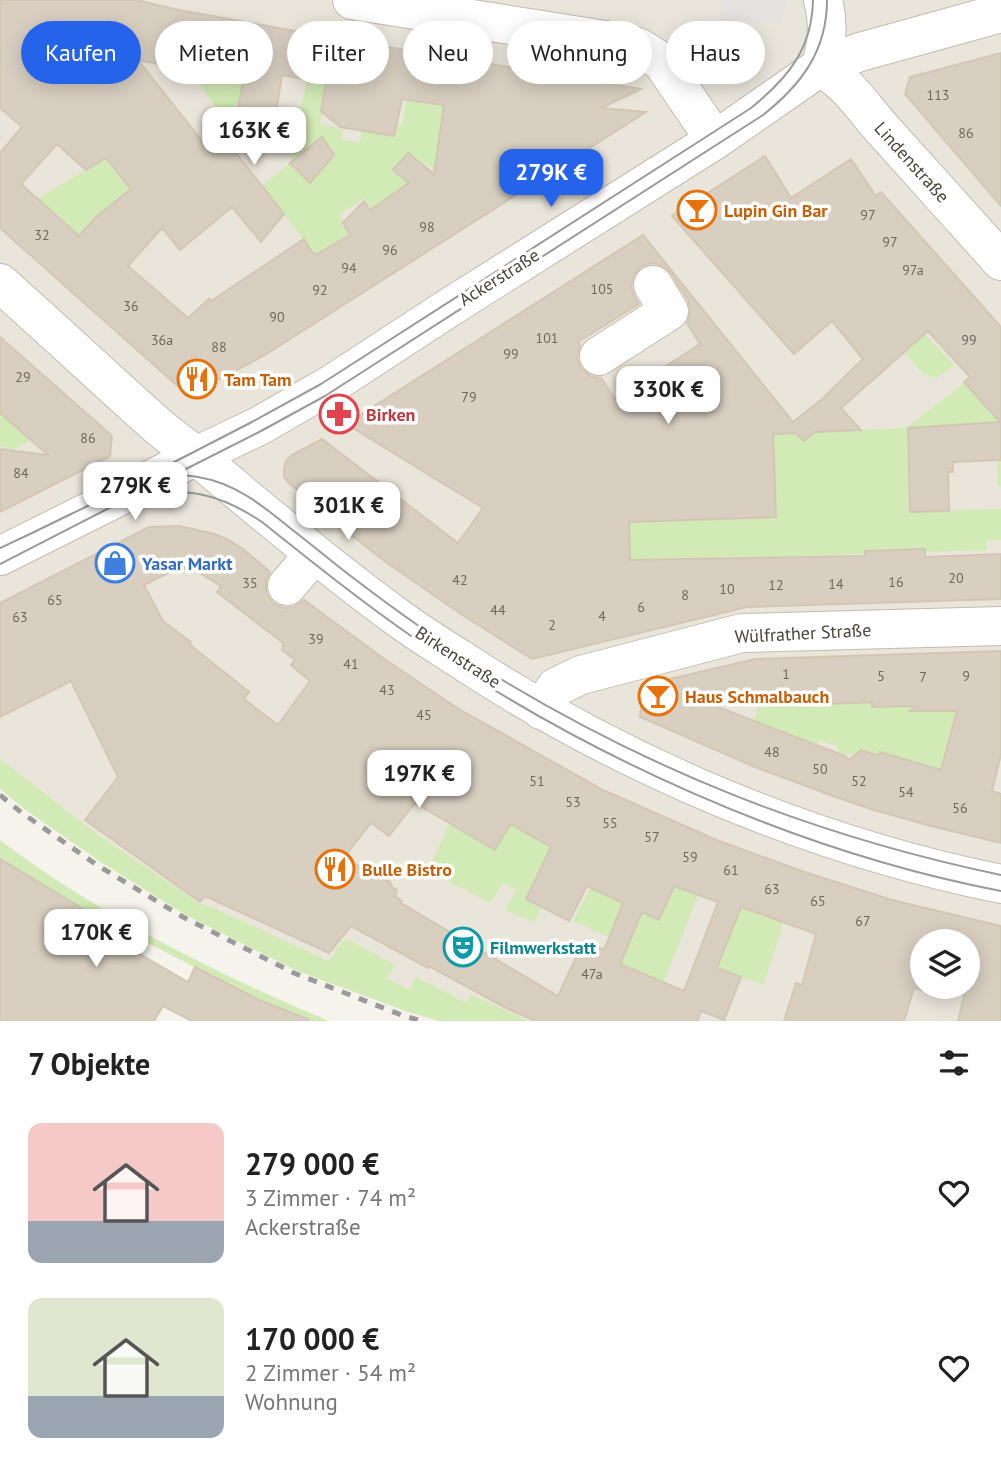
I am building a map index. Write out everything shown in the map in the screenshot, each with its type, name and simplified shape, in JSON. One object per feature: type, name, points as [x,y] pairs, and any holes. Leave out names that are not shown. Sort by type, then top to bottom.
[{"type":"street","points":[[352,0],[640,48],[662,62],[715,140]]},
{"type":"street","points":[[820,67],[827,44],[823,0]]},
{"type":"street","name":"Ackerstraße","points":[[0,556],[266,422],[332,384],[715,140],[820,67],[860,52],[1001,13]]},
{"type":"street","name":"Lindenstraße","points":[[820,67],[845,85],[1001,261]]},
{"type":"street","name":"Birkenstraße","points":[[0,283],[160,428],[244,498],[402,621],[512,693],[600,742],[669,775],[770,817],[825,837],[953,874],[1001,884]]},
{"type":"street","points":[[599,356],[669,311],[653,285]]},
{"type":"street","points":[[287,586],[314,554]]},
{"type":"street","name":"Wülfrather Straße","points":[[541,710],[556,687],[581,675],[742,633],[1001,626]]},
{"type":"shaded area","points":[[0,0],[1001,0],[1001,1021],[485,1021],[325,965],[197,908],[0,766]]},
{"type":"shaded area","points":[[724,0],[786,0],[781,23],[720,21]]},
{"type":"green space","points":[[199,84],[242,84],[236,118],[256,122],[251,150]]},
{"type":"green space","points":[[306,84],[327,84],[320,124],[343,129],[341,140],[360,143],[370,85],[385,131],[402,125],[408,92],[460,100],[455,183],[409,154],[398,171],[431,194],[377,216],[365,198],[340,214],[352,232],[315,256],[262,186],[290,163]]},
{"type":"green space","points":[[106,158],[131,189],[95,218],[79,236],[37,199]]},
{"type":"green space","points":[[925,334],[954,365],[937,378],[923,374],[905,353],[896,360],[878,341]]},
{"type":"green space","points":[[978,368],[1001,393],[1001,486],[998,486],[997,459],[953,426],[907,428],[909,512],[1001,509],[1001,540],[987,541],[987,550],[745,556],[700,561],[612,585],[585,521],[776,516],[773,434],[906,428],[962,385]]},
{"type":"green space","points":[[0,406],[30,441],[12,450],[4,446],[0,448]]},
{"type":"green space","points":[[756,695],[829,698],[829,704],[872,701],[872,707],[902,705],[912,706],[912,710],[957,710],[940,776],[930,766],[914,762],[857,757],[848,753],[846,756],[837,753],[837,746],[820,740],[817,745],[809,742],[807,744],[753,721],[757,712]]},
{"type":"green space","points":[[0,759],[97,834],[200,904],[212,907],[328,961],[345,938],[395,965],[387,978],[409,990],[416,977],[467,1003],[471,994],[528,1021],[439,1021],[295,970],[184,914],[99,861],[23,808],[0,789]]},
{"type":"green space","points":[[517,812],[543,813],[559,874],[534,922],[505,910],[516,890],[503,883],[490,903],[428,870],[449,824],[495,849]]},
{"type":"green space","points":[[596,838],[623,903],[608,937],[573,921],[590,889],[575,882]]},
{"type":"green space","points":[[0,840],[77,893],[159,941],[329,1021],[298,1021],[299,1016],[261,1001],[95,916],[0,859]]},
{"type":"green space","points":[[679,875],[702,885],[664,982],[620,964],[641,912],[659,920]]},
{"type":"green space","points":[[741,907],[784,922],[763,985],[717,968]]},
{"type":"building","points":[[0,0],[136,0],[240,21],[155,21],[155,63],[141,61],[141,21],[21,21],[21,84],[141,84],[141,64],[203,142],[218,130],[284,214],[261,242],[232,207],[180,250],[162,228],[128,266],[188,318],[209,299],[211,301],[304,239],[316,255],[350,235],[343,223],[364,201],[370,210],[409,183],[393,170],[408,153],[434,174],[444,105],[402,99],[394,136],[340,127],[321,111],[326,84],[389,84],[389,47],[403,50],[403,84],[493,84],[493,65],[507,67],[507,84],[611,84],[641,89],[601,108],[646,112],[265,355],[197,391],[181,389],[0,228],[0,153],[22,127],[0,108]],"holes":[[[57,144],[86,170],[106,158],[131,189],[95,218],[79,236],[21,184]]]},
{"type":"building","points":[[273,27],[287,29],[287,76],[282,75],[274,125],[248,120],[238,109],[243,84],[273,84]]},
{"type":"building","points":[[1001,53],[1001,206],[905,94],[910,77]]},
{"type":"building","points":[[322,137],[334,155],[310,183],[290,163]]},
{"type":"building","points":[[765,156],[791,198],[851,159],[876,196],[881,192],[1001,327],[1001,460],[953,462],[953,472],[948,472],[949,511],[910,512],[908,428],[1000,422],[964,382],[970,377],[928,331],[841,408],[861,430],[815,432],[804,441],[796,433],[773,434],[776,517],[629,522],[630,560],[865,556],[865,551],[925,549],[925,557],[1001,554],[1001,599],[747,607],[532,659],[387,563],[284,477],[286,461],[292,455],[322,439],[458,543],[483,508],[346,424],[643,235],[793,422],[822,399],[863,359],[832,321],[794,354],[672,216]],"holes":[[[653,263],[663,266],[671,273],[688,300],[691,311],[687,323],[700,344],[615,399],[601,378],[590,376],[581,368],[577,358],[580,345],[578,342],[639,304],[631,286],[634,275],[642,266]]]},
{"type":"building","points":[[0,337],[112,436],[110,456],[0,512],[0,449],[48,455],[0,413]]},
{"type":"building","points":[[179,526],[227,539],[270,572],[266,581],[266,593],[273,603],[284,608],[294,607],[304,600],[457,708],[603,790],[719,841],[802,871],[892,900],[1001,926],[1001,1021],[958,1021],[963,999],[980,999],[980,929],[910,929],[911,999],[904,1021],[784,1021],[796,983],[802,985],[816,934],[741,907],[717,968],[741,977],[724,1020],[701,1011],[697,1021],[535,1021],[351,926],[329,953],[205,896],[200,902],[85,820],[118,777],[71,681],[0,717],[0,603],[149,527]],"holes":[[[184,568],[194,570],[221,586],[217,592],[283,643],[282,650],[295,660],[291,665],[310,681],[278,725],[244,699],[249,692],[163,621],[144,585],[170,572]],[[415,803],[495,850],[510,824],[551,847],[526,899],[569,921],[587,886],[623,903],[604,950],[584,940],[558,996],[401,903],[395,896],[397,890],[390,882],[381,878],[378,880],[345,856],[371,823],[389,836]],[[674,886],[718,902],[684,991],[620,964],[642,912],[659,920]]]},
{"type":"building","points":[[1001,651],[1001,754],[992,791],[1001,794],[1001,843],[927,825],[833,796],[755,767],[640,717],[644,685],[755,659]],"holes":[[[829,698],[829,704],[872,702],[872,707],[917,706],[910,711],[957,711],[941,770],[880,752],[879,756],[861,750],[849,760],[845,756],[705,702]]]},
{"type":"building","points":[[0,859],[95,916],[90,925],[188,982],[195,967],[261,1001],[308,1021],[192,1021],[163,1006],[154,1021],[0,1021]]},
{"type":"tram line","points":[[151,474],[321,384],[751,108],[787,74],[796,61],[808,33],[813,0]]},
{"type":"tram line","points":[[176,474],[325,396],[763,115],[800,79],[817,51],[826,18],[827,0]]},
{"type":"tram line","points":[[0,548],[132,485],[148,480],[180,476],[198,477],[224,484],[258,503],[368,589],[452,648],[547,706],[609,739],[671,769],[799,819],[865,841],[1001,875]]},
{"type":"tram line","points":[[0,564],[154,485]]},
{"type":"tram line","points":[[143,496],[176,492],[206,495],[248,513],[414,638],[549,722],[621,760],[771,825],[847,852],[924,874],[1001,891]]},
{"type":"railway","points":[[0,795],[97,865],[183,917],[294,973],[422,1021]]},
{"type":"place","name":"Lupin Gin Bar","points":[[697,210]]},
{"type":"place","name":"Tam Tam","points":[[197,379]]},
{"type":"place","name":"Birken","points":[[339,414]]},
{"type":"place","name":"Yasar Markt","points":[[115,563]]},
{"type":"place","name":"Haus Schmalbauch","points":[[658,696]]},
{"type":"place","name":"Bulle Bistro","points":[[335,869]]},
{"type":"place","name":"Filmwerkstatt","points":[[463,947]]}]
